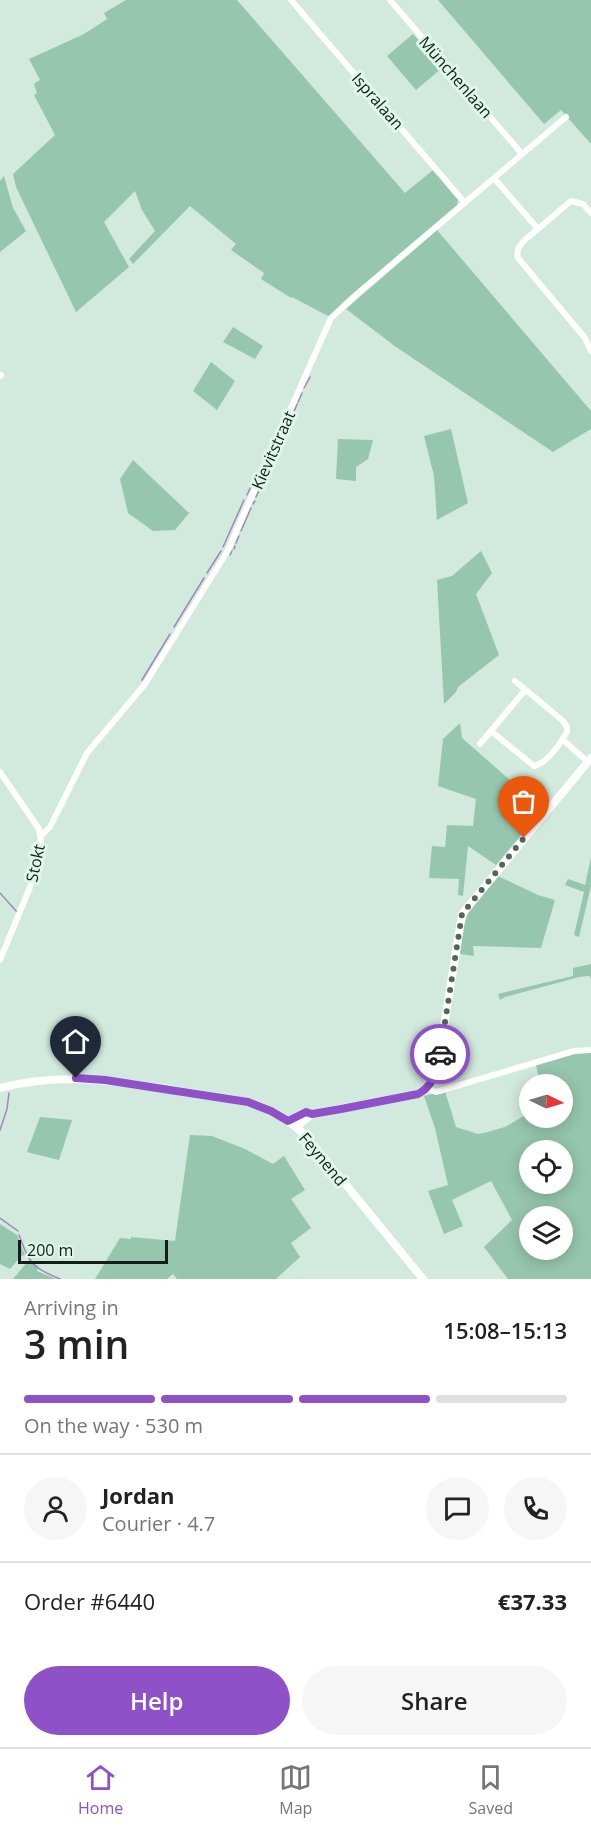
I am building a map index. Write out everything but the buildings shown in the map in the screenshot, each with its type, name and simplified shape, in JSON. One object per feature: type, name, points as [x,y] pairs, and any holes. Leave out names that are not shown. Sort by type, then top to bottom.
[{"type":"street","name":"Ispralaan","points":[[291,0],[465,203]]},
{"type":"street","name":"Münchenlaan","points":[[390,0],[522,154]]},
{"type":"street","name":"Kievitstraat","points":[[41,836],[51,827],[87,753],[145,684],[227,552],[331,318],[566,117]]},
{"type":"street","points":[[494,178],[538,229]]},
{"type":"street","points":[[591,213],[583,204],[572,201],[518,247],[517,252],[519,258],[588,339],[591,351]]},
{"type":"street","points":[[491,731],[534,766],[539,766],[544,761],[567,732],[567,727],[563,722],[515,681]]},
{"type":"street","points":[[480,744],[525,690]]},
{"type":"street","points":[[296,1127],[312,1114],[418,1094],[427,1088],[436,1071],[462,914],[589,760],[562,740]]},
{"type":"street","name":"Stokt","points":[[0,772],[39,829],[41,836],[40,854],[30,887],[0,960]]},
{"type":"street","points":[[427,1088],[436,1092],[574,1051],[591,1050]]},
{"type":"street","name":"Feynend","points":[[0,1088],[61,1079],[105,1080],[248,1102],[271,1111],[306,1136],[423,1279]]},
{"type":"street","points":[[288,1121],[306,1112],[312,1114]]},
{"type":"green space","points":[[126,0],[237,0],[405,193],[433,170],[458,200],[457,205],[342,303],[330,317],[291,298],[261,279],[264,273],[231,250],[236,244],[190,206],[133,264],[129,259],[155,231],[142,210],[135,191],[104,222],[129,267],[76,312],[16,187],[13,174],[55,135],[34,95],[37,93],[34,84],[40,80],[29,59],[84,34],[107,19],[104,13]]},
{"type":"green space","points":[[438,0],[591,0],[591,144],[561,110],[544,124]]},
{"type":"green space","points":[[413,34],[442,68],[416,90],[387,56]]},
{"type":"green space","points":[[4,176],[13,208],[26,231],[0,252],[0,181]]},
{"type":"green space","points":[[437,230],[591,411],[591,429],[553,452],[396,347],[346,309]]},
{"type":"green space","points":[[233,327],[263,346],[255,359],[223,342]]},
{"type":"green space","points":[[211,362],[235,381],[217,410],[193,391]]},
{"type":"green space","points":[[451,429],[468,503],[437,520],[434,476],[424,436]]},
{"type":"green space","points":[[338,439],[373,440],[368,459],[356,467],[356,481],[336,479]]},
{"type":"green space","points":[[133,460],[189,513],[175,530],[153,531],[128,513],[120,479]]},
{"type":"green space","points":[[481,551],[492,573],[476,594],[499,655],[458,687],[444,704],[437,580],[452,576]]},
{"type":"green space","points":[[460,723],[462,738],[543,809],[496,865],[468,846],[463,896],[458,895],[459,879],[429,878],[432,846],[445,847],[447,825],[473,826],[476,799],[438,786],[443,739]]},
{"type":"green space","points":[[591,857],[591,886],[579,937],[574,935],[584,892],[565,885],[568,879],[585,885]]},
{"type":"green space","points":[[498,876],[538,895],[555,900],[541,948],[473,946],[474,956],[460,954],[468,913]]},
{"type":"green space","points":[[591,964],[591,979],[589,976],[579,977],[500,1000],[498,994],[573,976],[573,968]]},
{"type":"green space","points":[[577,1053],[591,1053],[591,1279],[508,1279],[484,1247],[512,1220],[491,1181],[452,1200],[463,1226],[444,1234],[428,1191],[448,1185],[435,1128],[424,1096],[445,1091],[456,1127],[478,1134],[505,1127],[519,1119],[519,1128],[573,1128],[573,1074],[538,1074],[536,1065]]},
{"type":"green space","points":[[40,1117],[72,1120],[59,1160],[27,1152]]},
{"type":"green space","points":[[190,1135],[212,1136],[245,1149],[273,1164],[284,1156],[305,1190],[291,1199],[311,1228],[291,1243],[300,1257],[276,1279],[177,1279],[173,1274],[167,1279],[95,1279],[120,1238],[175,1241]]},
{"type":"green space","points":[[0,1224],[17,1235],[25,1255],[21,1256],[10,1269],[0,1264]]},
{"type":"green space","points":[[29,1260],[38,1266],[37,1271],[56,1279],[13,1279]]},
{"type":"waterway","points":[[304,388],[310,377]]},
{"type":"waterway","points":[[298,402],[302,393]]},
{"type":"waterway","points":[[294,412],[297,404]]},
{"type":"waterway","points":[[289,423],[292,416]]},
{"type":"waterway","points":[[247,495],[256,475]]},
{"type":"waterway","points":[[256,497],[265,477]]},
{"type":"waterway","points":[[223,547],[244,500]]},
{"type":"waterway","points":[[241,531],[251,508]]},
{"type":"waterway","points":[[236,543],[239,536]]},
{"type":"waterway","points":[[207,573],[221,551]]},
{"type":"waterway","points":[[230,555],[232,551]]},
{"type":"waterway","points":[[174,627],[204,578]]},
{"type":"waterway","points":[[142,680],[170,634]]},
{"type":"waterway","points":[[0,893],[17,912]]},
{"type":"waterway","points":[[0,1130],[7,1109],[9,1093]]},
{"type":"waterway","points":[[0,1218],[18,1231]]},
{"type":"waterway","points":[[19,1235],[29,1259],[43,1271],[60,1279]]},
{"type":"way so far","points":[[440,1054],[462,914],[524,838]]},
{"type":"route","points":[[76,1078],[105,1080],[248,1102],[278,1114],[288,1121],[306,1112],[312,1114],[418,1094],[425,1090],[433,1079],[440,1054]]}]
